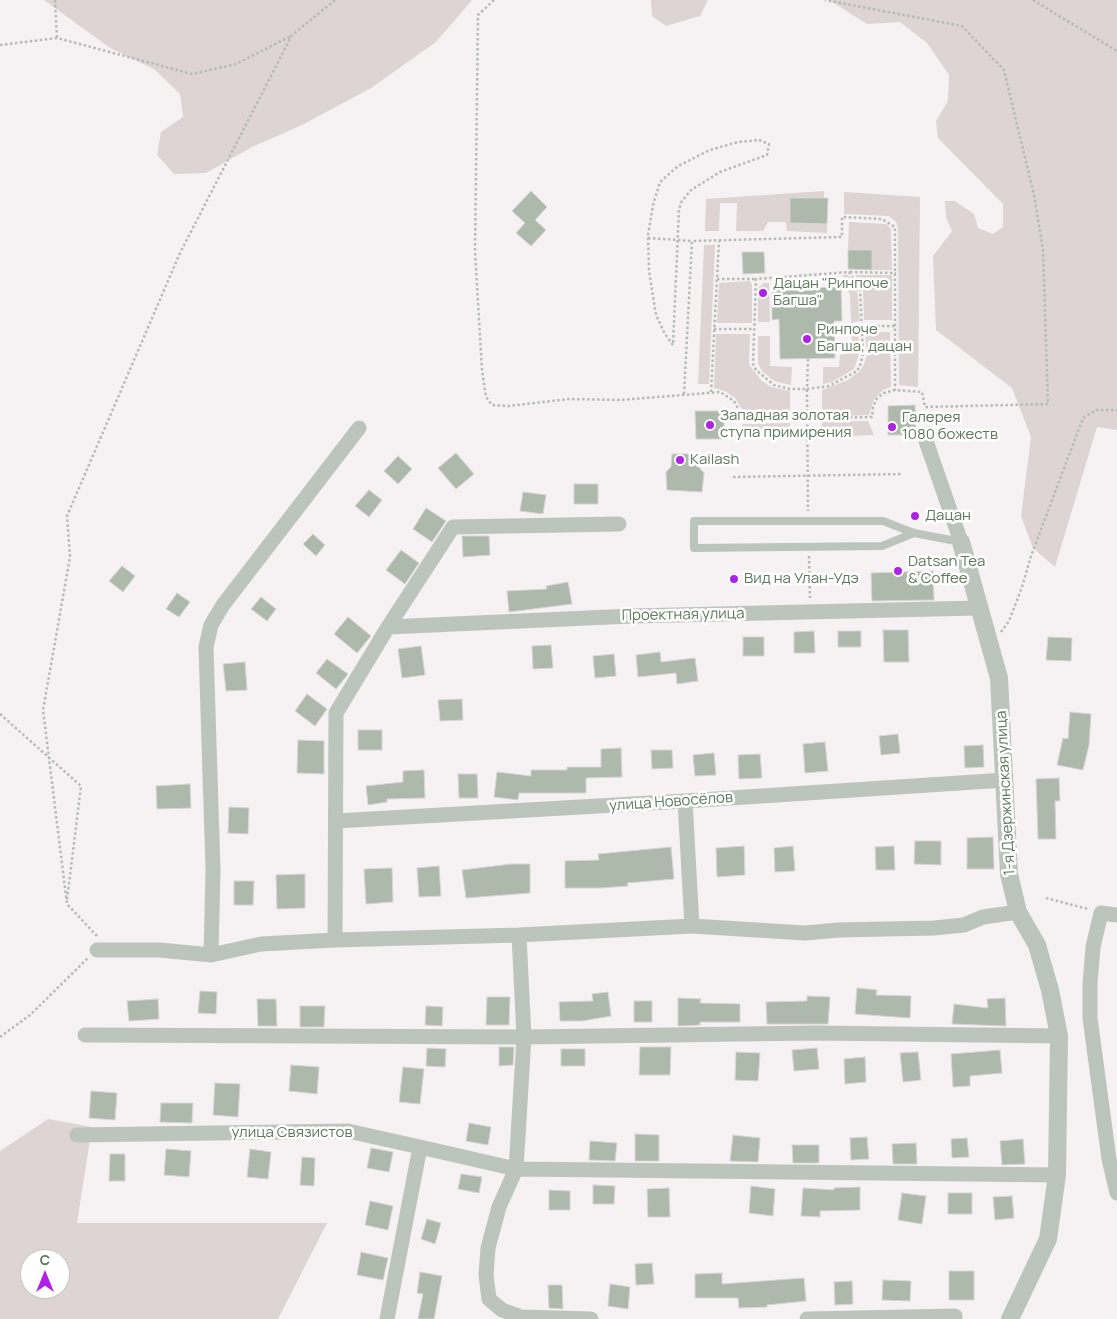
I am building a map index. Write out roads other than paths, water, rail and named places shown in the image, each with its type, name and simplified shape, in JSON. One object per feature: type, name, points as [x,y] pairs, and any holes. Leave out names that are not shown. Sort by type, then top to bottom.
[{"type":"street","points":[[211,955],[213,870],[206,646],[211,625],[223,605],[359,428]]},
{"type":"street","name":"1-я Дзержинская улица","points":[[926,441],[961,542],[999,678],[1009,874],[1018,912],[1037,945],[1050,990],[1059,1036],[1057,1174],[1048,1239],[1010,1319]]},
{"type":"street","points":[[335,940],[336,713],[388,627],[453,527],[619,524]]},
{"type":"street","name":"Проектная улица","points":[[388,627],[632,616],[978,608]]},
{"type":"street","name":"улица Новосёлов","points":[[336,821],[1005,780]]},
{"type":"street","points":[[685,801],[692,926]]},
{"type":"street","points":[[98,944],[211,955],[261,944],[335,940],[519,936],[692,926],[805,933],[839,930],[934,928],[964,925],[983,917],[1018,912]]},
{"type":"street","points":[[1117,915],[1101,913],[1093,947],[1090,1018],[1109,1159],[1117,1193]]},
{"type":"street","points":[[519,936],[524,1037],[516,1169],[499,1207],[488,1248],[486,1275],[489,1299],[502,1310],[521,1317],[591,1319]]},
{"type":"street","points":[[85,1035],[524,1037],[815,1032],[1059,1036]]},
{"type":"street","name":"улица Связистов","points":[[77,1135],[348,1131],[516,1169],[1057,1174]]},
{"type":"street","points":[[387,1319],[420,1147]]},
{"type":"street","points":[[807,1319],[955,1316]]},
{"type":"lane","points":[[914,532],[882,546],[694,548],[694,521],[882,521],[914,532],[961,542]]},
{"type":"place","name":"Дацан \"Ринпоче Багша\"","points":[[763,293]]},
{"type":"place","name":"Ринпоче Багша, дацан","points":[[807,339]]},
{"type":"place","name":"Западная золотая ступа примирения","points":[[710,425]]},
{"type":"place","name":"Галерея 1080 божеств","points":[[892,427]]},
{"type":"place","name":"Kailash","points":[[680,460]]},
{"type":"place","name":"Дацан","points":[[915,516]]},
{"type":"place","name":"Datsan Tea & Coffee","points":[[898,571]]},
{"type":"place","name":"Вид на Улан-Удэ","points":[[734,579]]}]
